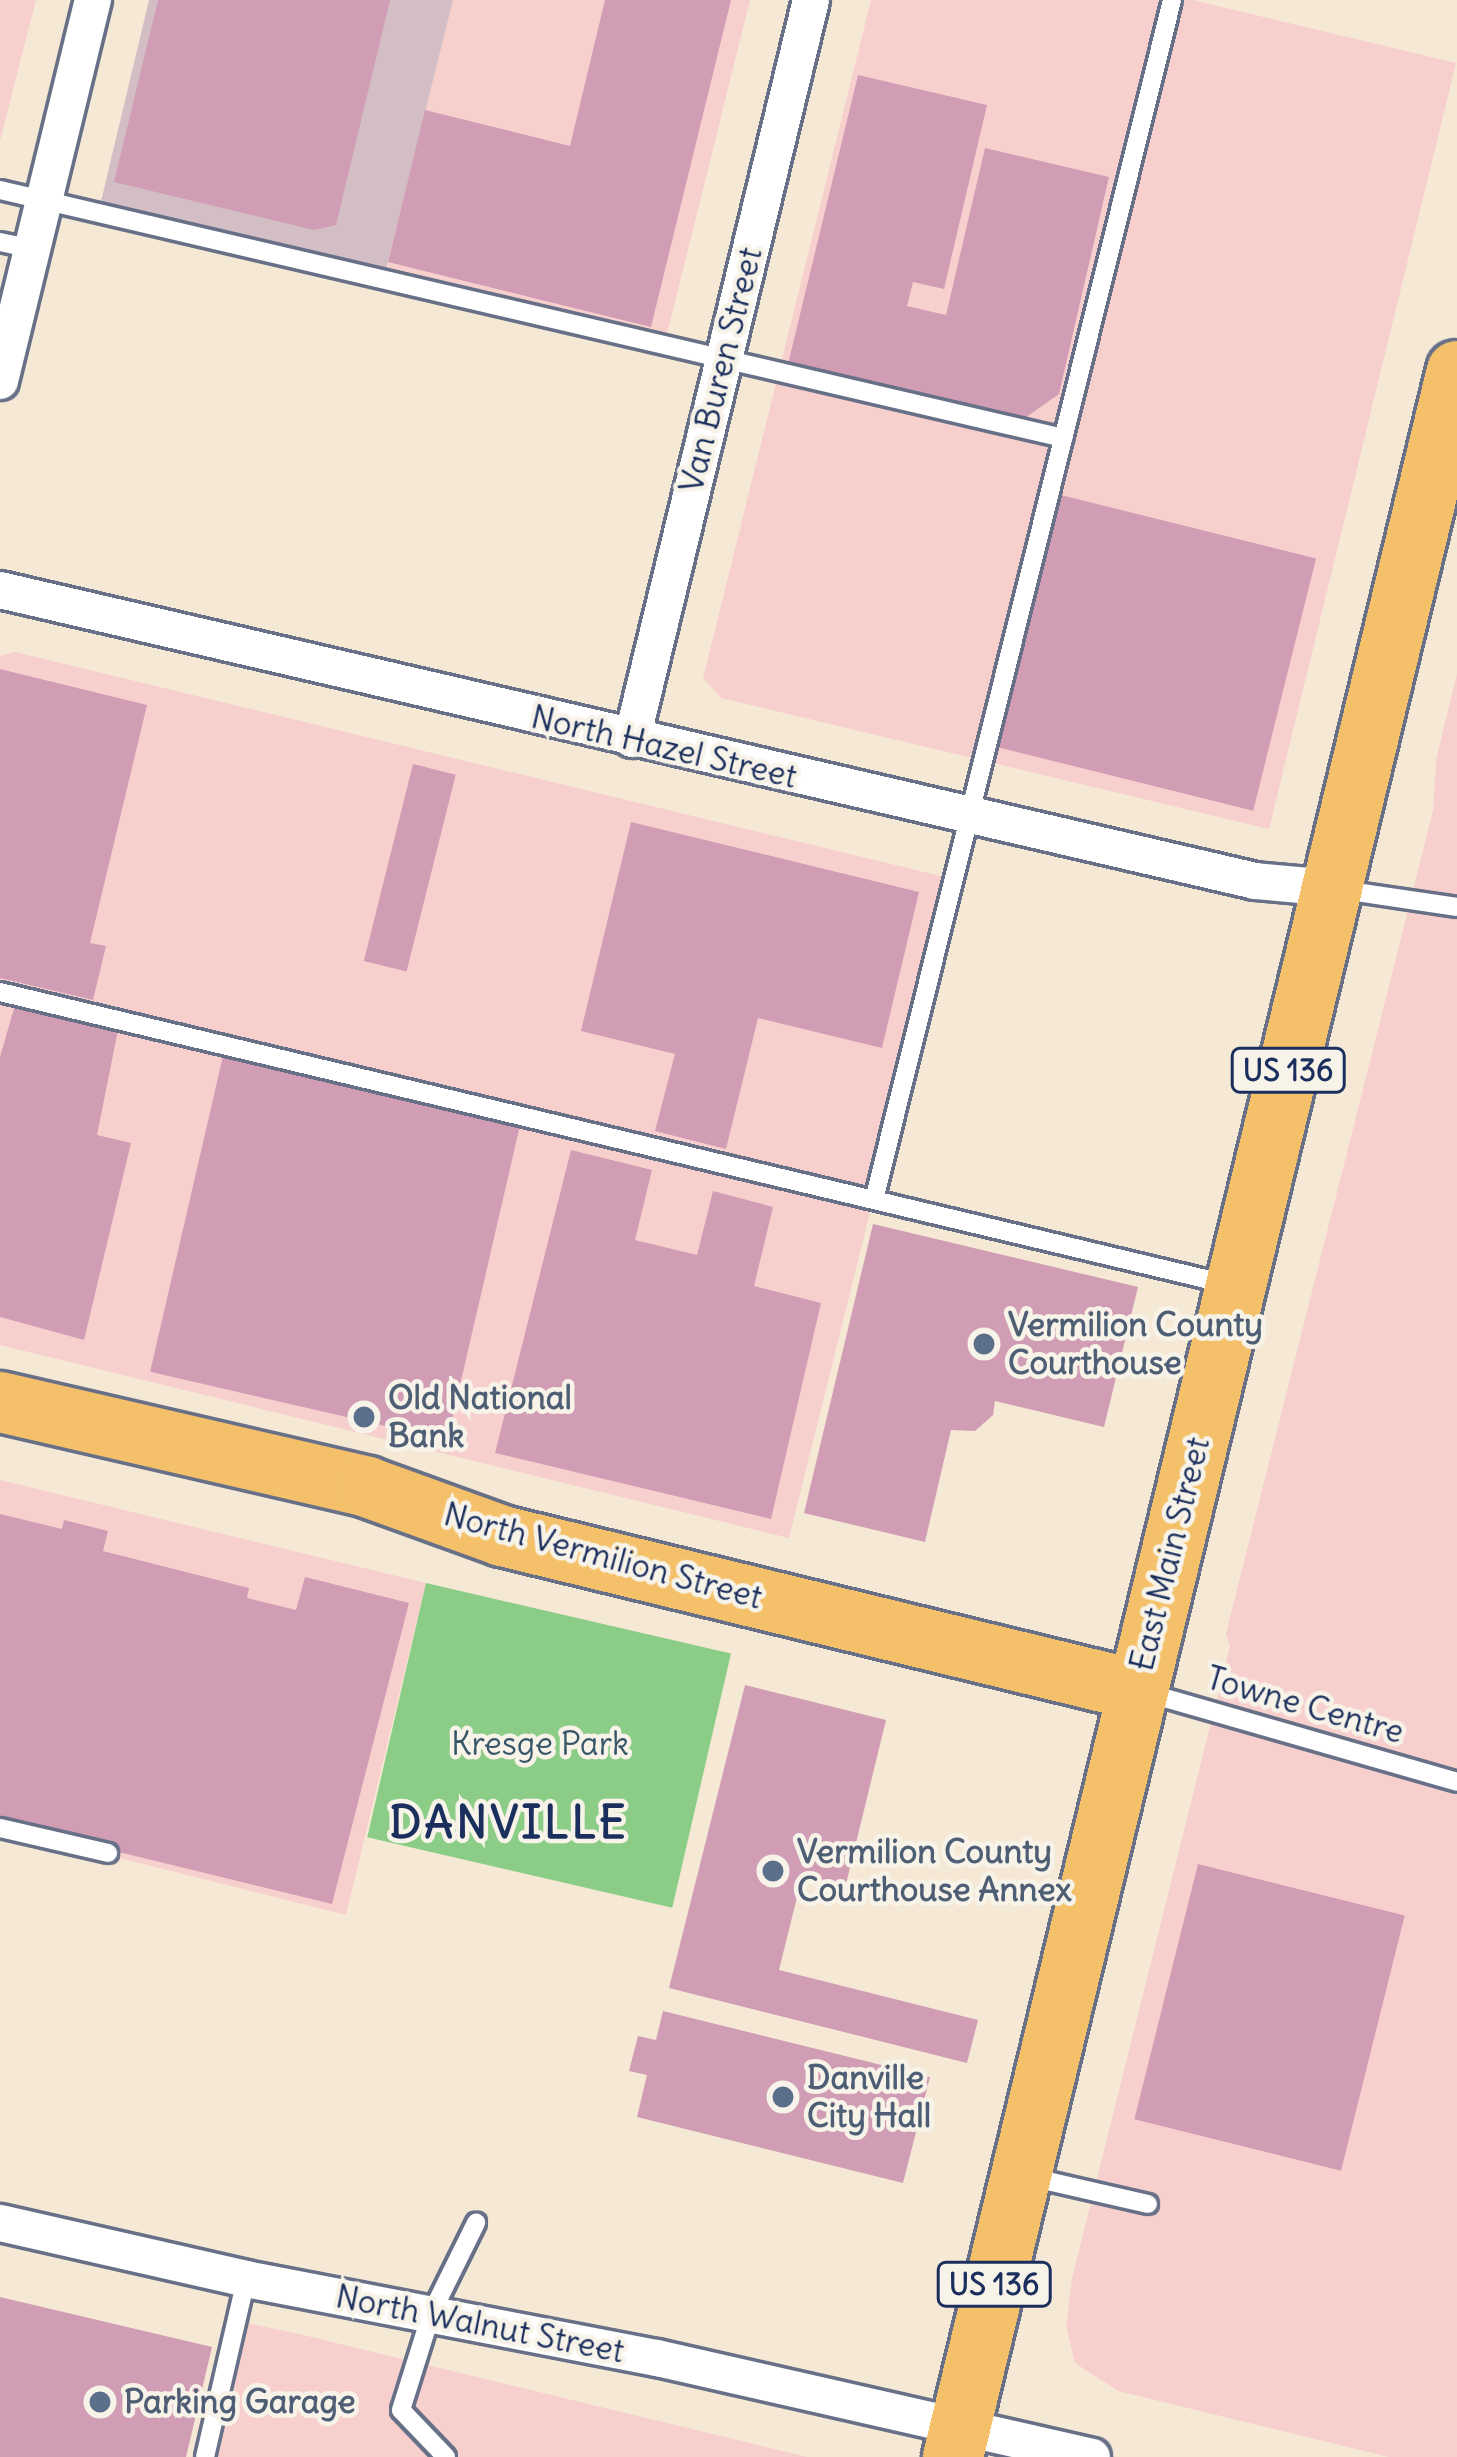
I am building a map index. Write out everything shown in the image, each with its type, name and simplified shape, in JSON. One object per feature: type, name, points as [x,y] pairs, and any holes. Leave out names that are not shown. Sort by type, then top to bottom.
[{"type":"main road","name":"East Main Street","points":[[957,2443],[1457,371]]},
{"type":"main road","name":"North Vermilion Street","points":[[0,1402],[367,1487],[502,1536],[1136,1690]]},
{"type":"street","points":[[0,381],[16,246],[44,201],[93,0]]},
{"type":"street","name":"Van Buren Street","points":[[632,740],[811,0]]},
{"type":"street","name":"North Hazel Street","points":[[0,590],[1255,881],[1332,888]]},
{"type":"street","name":"North Walnut Street","points":[[0,2224],[431,2314],[957,2443],[1092,2457]]},
{"type":"lane","points":[[874,1200],[1172,0]]},
{"type":"lane","points":[[0,190],[1063,438]]},
{"type":"lane","points":[[1332,888],[1457,907]]},
{"type":"lane","points":[[0,992],[1235,1286]]},
{"type":"lane","name":"Towne Centre","points":[[1136,1690],[1457,1782]]},
{"type":"lane","points":[[0,1828],[108,1853]]},
{"type":"lane","points":[[1020,2174],[1148,2204]]},
{"type":"lane","points":[[446,2457],[401,2410],[431,2314],[476,2223]]},
{"type":"lane","points":[[206,2457],[246,2279]]},
{"type":"shaded area","points":[[0,0],[36,0],[0,141]]},
{"type":"shaded area","points":[[149,0],[453,0],[383,281],[98,214]]},
{"type":"shaded area","points":[[453,0],[750,0],[664,346],[383,281]]},
{"type":"shaded area","points":[[871,0],[1193,0],[1456,63],[1269,829],[721,698],[703,678]]},
{"type":"shaded area","points":[[15,652],[953,879],[789,1538],[0,1345],[0,656]]},
{"type":"shaded area","points":[[1457,674],[1457,2457],[1389,2457],[1118,2391],[1075,2363],[1066,2326],[1072,2279],[1230,1647],[1226,1633],[1433,811],[1436,760]]},
{"type":"shaded area","points":[[0,1480],[426,1583],[346,1915],[0,1828]]},
{"type":"shaded area","points":[[237,2321],[299,2334],[807,2457],[205,2457]]},
{"type":"green space","name":"Kresge Park","points":[[426,1583],[731,1653],[672,1908],[367,1837]]},
{"type":"building","points":[[158,0],[390,0],[336,225],[314,230],[114,182]]},
{"type":"building","points":[[605,0],[731,0],[651,327],[388,262],[425,110],[570,146]]},
{"type":"building","points":[[858,75],[987,105],[944,289],[913,282],[907,306],[946,315],[985,148],[1109,177],[1059,394],[1025,418],[788,364]]},
{"type":"building","points":[[1057,494],[1316,559],[1253,811],[994,746]]},
{"type":"building","points":[[0,669],[147,705],[90,943],[106,946],[93,1000],[0,978]]},
{"type":"building","points":[[413,764],[456,775],[407,972],[364,961]]},
{"type":"building","points":[[631,822],[919,892],[882,1048],[758,1018],[726,1149],[655,1131],[675,1054],[581,1031]]},
{"type":"building","points":[[15,1005],[118,1030],[97,1135],[131,1143],[84,1340],[0,1317],[0,1057]]},
{"type":"building","points":[[223,1056],[520,1125],[447,1440],[150,1372]]},
{"type":"building","points":[[571,1150],[652,1170],[635,1240],[697,1255],[713,1191],[773,1207],[754,1286],[821,1303],[771,1519],[495,1453]]},
{"type":"building","name":"Vermilion County Courthouse","points":[[873,1224],[1138,1287],[1104,1427],[995,1401],[993,1415],[975,1431],[951,1430],[925,1542],[804,1513]]},
{"type":"building","points":[[0,1514],[62,1529],[64,1520],[108,1531],[103,1551],[249,1588],[247,1598],[296,1610],[305,1577],[409,1603],[332,1904],[0,1823]]},
{"type":"building","name":"Vermilion County Courthouse Annex","points":[[745,1685],[886,1720],[845,1888],[802,1877],[779,1970],[978,2020],[967,2063],[669,1988]]},
{"type":"building","points":[[1198,1864],[1405,1916],[1341,2171],[1134,2119]]},
{"type":"building","name":"Danville City Hall","points":[[663,2011],[930,2077],[903,2183],[637,2117],[647,2075],[629,2071],[638,2036],[656,2040]]},
{"type":"building","name":"Parking Garage","points":[[0,2297],[212,2347],[186,2457],[0,2457]]},
{"type":"place","name":"Vermilion County Courthouse","points":[[984,1344]]},
{"type":"place","name":"Old National Bank","points":[[364,1417]]},
{"type":"place","name":"Vermilion County Courthouse Annex","points":[[773,1871]]},
{"type":"place","name":"Danville City Hall","points":[[783,2097]]},
{"type":"place","name":"Parking Garage","points":[[100,2402]]},
{"type":"district","name":"DANVILLE","points":[[509,1823]]}]
